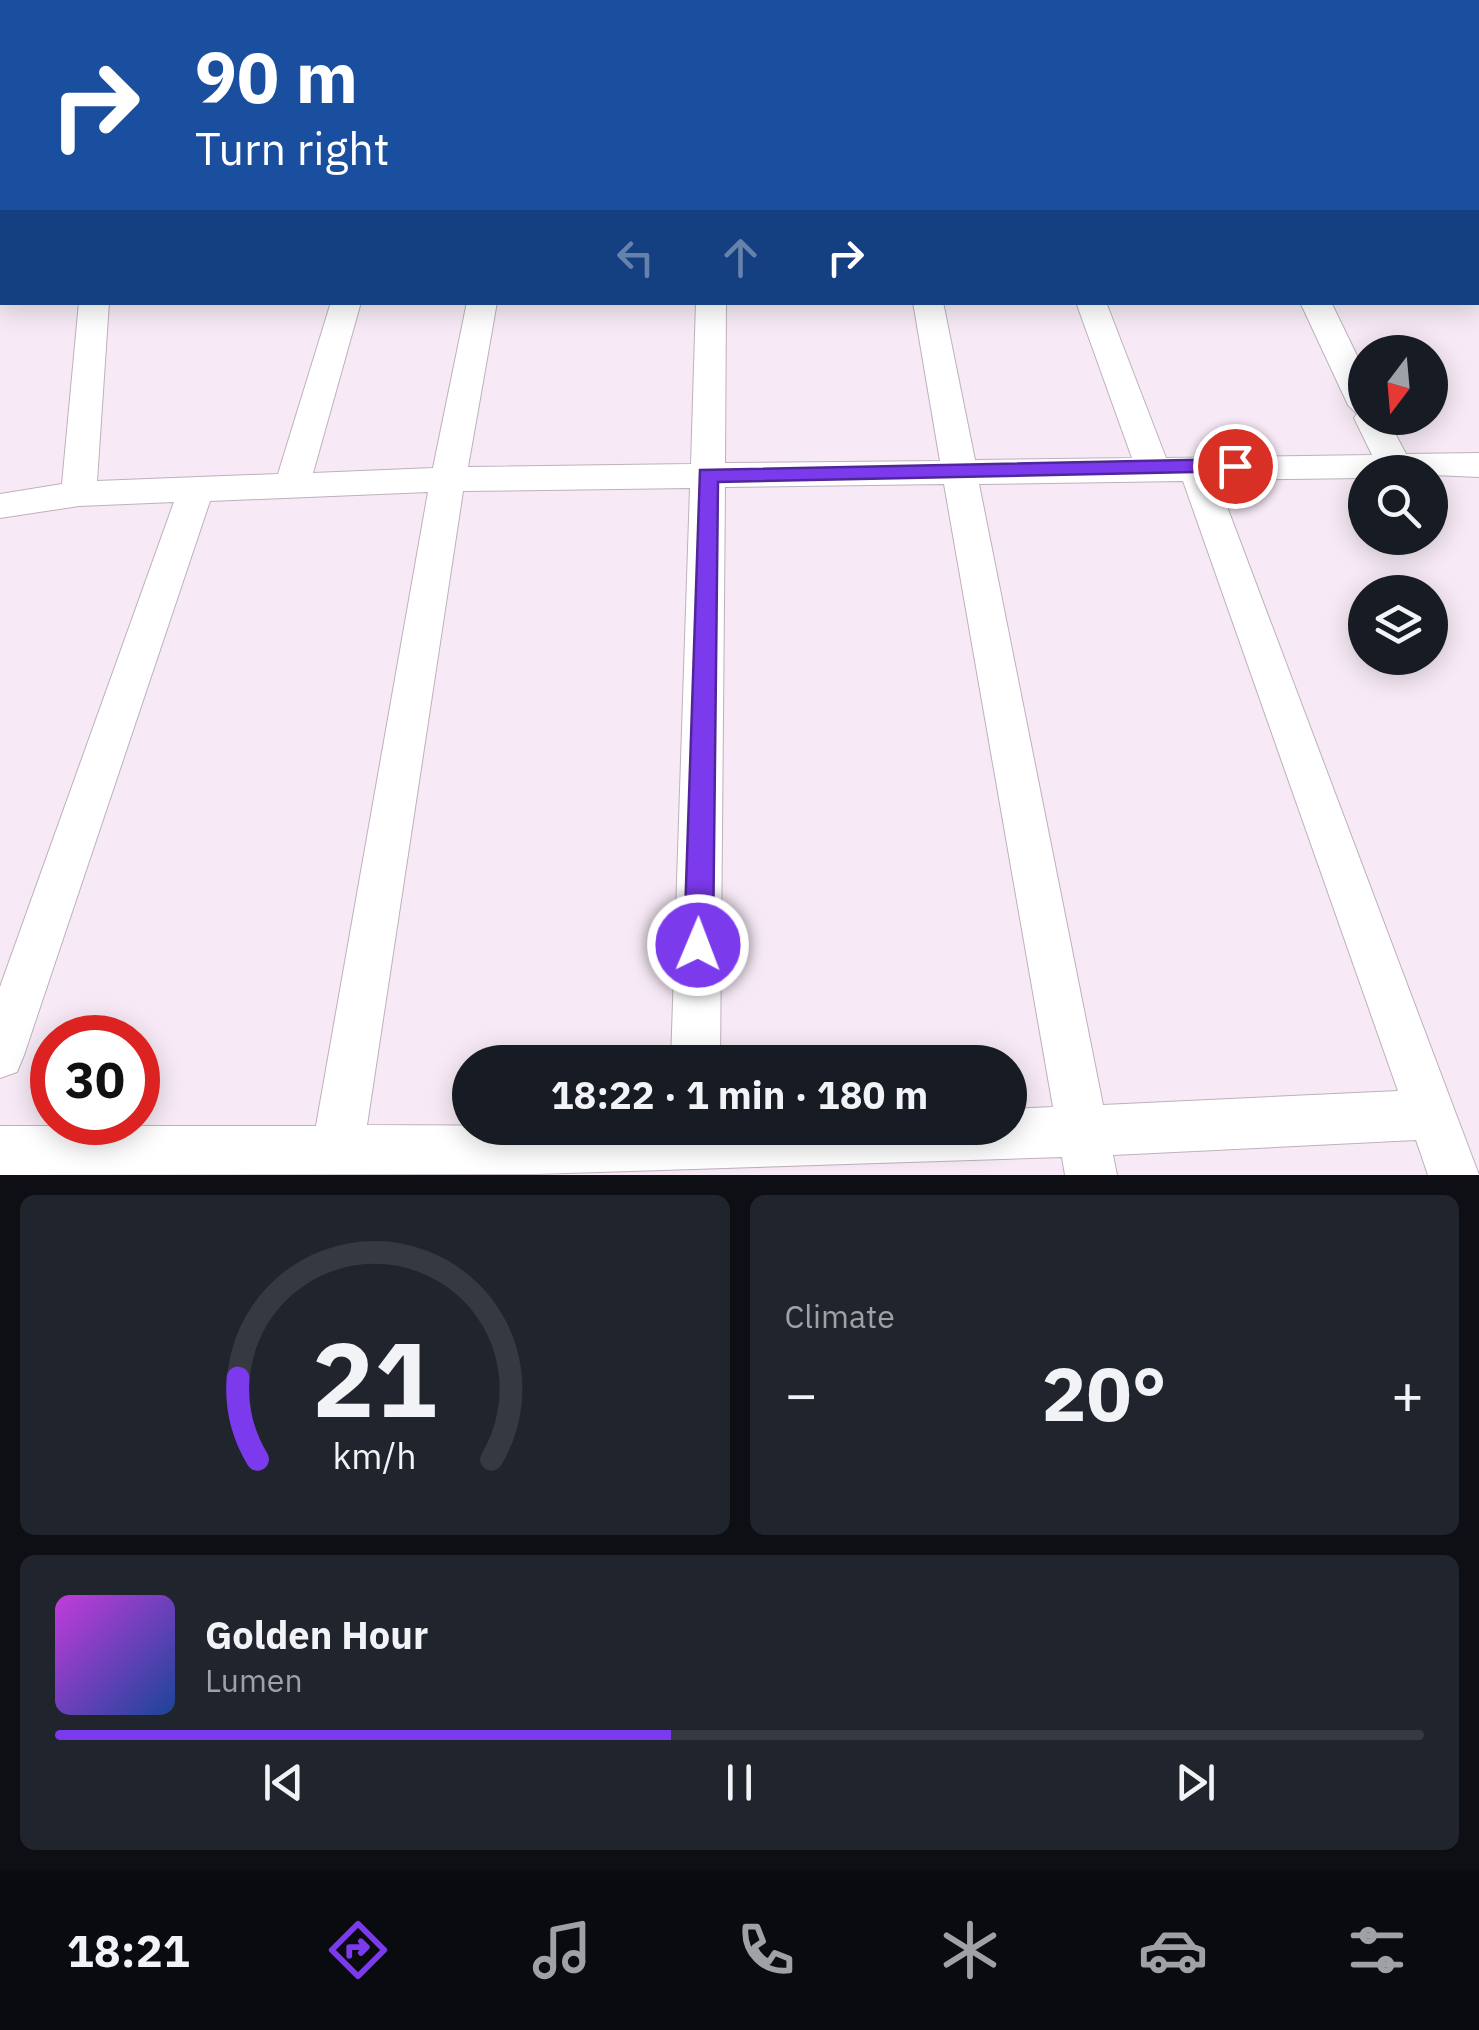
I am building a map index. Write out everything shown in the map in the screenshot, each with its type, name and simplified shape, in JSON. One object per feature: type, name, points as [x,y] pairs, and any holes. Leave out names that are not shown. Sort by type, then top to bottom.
[{"type":"street","points":[[79,494],[94,305]]},
{"type":"street","points":[[292,485],[345,305]]},
{"type":"street","points":[[335,1165],[448,479],[481,305]]},
{"type":"street","points":[[696,1045],[711,305]]},
{"type":"street","points":[[929,305],[1087,1154]]},
{"type":"street","points":[[1092,305],[1152,467]]},
{"type":"street","points":[[1316,305],[1348,370]]},
{"type":"street","points":[[0,506],[79,494],[448,479],[1348,466]]},
{"type":"street","points":[[1448,466],[1478,466]]},
{"type":"street","points":[[1195,467],[1454,1175]]},
{"type":"street","points":[[0,1055],[197,488]]},
{"type":"street","points":[[0,1152],[335,1165],[695,1149],[1087,1154],[1433,1114]]},
{"type":"route","points":[[698,945],[707,475],[1235,466]]}]
